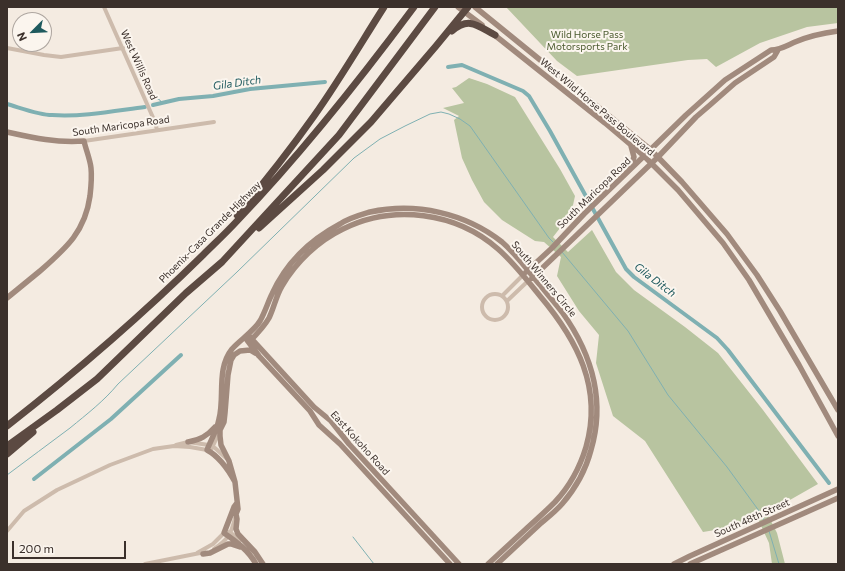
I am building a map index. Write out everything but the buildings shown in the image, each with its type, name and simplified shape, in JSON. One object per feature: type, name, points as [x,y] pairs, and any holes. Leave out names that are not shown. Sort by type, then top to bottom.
[{"type":"highway","points":[[216,242],[276,168],[314,116],[384,7]]},
{"type":"highway","name":"Phoenix-Casa Grande Highway","points":[[7,426],[68,377],[157,300],[236,222],[291,162],[379,54],[414,7]]},
{"type":"highway","points":[[222,262],[339,135],[435,7]]},
{"type":"highway","points":[[436,46],[462,8]]},
{"type":"highway","points":[[7,446],[97,379],[186,293],[322,170],[371,122],[436,46],[454,29],[463,24],[470,23],[477,25],[495,35]]},
{"type":"highway","points":[[7,454],[26,439],[57,410]]},
{"type":"street","name":"West Willis Road","points":[[104,7],[155,122],[157,130]]},
{"type":"street","name":"West Wild Horse Pass Boulevard","points":[[476,7],[651,150],[682,182],[727,234],[757,275],[784,317],[838,410]]},
{"type":"street","name":"West Wild Horse Pass Boulevard","points":[[462,8],[630,144],[678,190],[723,243],[749,280],[799,365],[838,436]]},
{"type":"street","name":"South Maricopa Road","points":[[502,296],[690,111],[725,80],[771,50],[778,50],[810,37],[838,31]]},
{"type":"street","points":[[7,48],[44,55],[60,56],[123,48]]},
{"type":"street","name":"South Maricopa Road","points":[[507,301],[651,164],[696,117],[735,83],[774,57],[778,50]]},
{"type":"street","points":[[730,77],[735,83]]},
{"type":"street","points":[[690,111],[696,117]]},
{"type":"street","name":"South Maricopa Road","points":[[7,132],[52,141],[84,142],[214,122]]},
{"type":"street","points":[[7,298],[65,248],[79,229],[86,215],[91,188],[91,170],[90,160],[84,142]]},
{"type":"street","points":[[628,172],[634,157],[630,144]]},
{"type":"street","name":"South Winners Circle","points":[[250,341],[264,326],[282,286],[322,234],[341,223],[360,215],[380,210],[400,208],[422,209],[464,227],[483,237],[498,248],[523,276],[531,279]]},
{"type":"street","name":"South Winners Circle","points":[[434,214],[447,214],[486,231],[502,243],[519,260],[528,271],[531,279],[555,314],[585,352],[595,381],[597,412],[595,433],[586,465],[576,485],[562,504],[497,564]]},
{"type":"street","name":"South Winners Circle","points":[[210,449],[220,418],[224,365],[228,354],[260,321],[278,282],[290,264],[304,249],[316,243]]},
{"type":"street","points":[[519,260],[530,263],[545,251],[552,248]]},
{"type":"street","points":[[498,294],[507,301],[507,313],[500,320],[491,321],[487,319],[482,311],[482,302],[489,295],[498,294]]},
{"type":"street","name":"South Winners Circle","points":[[488,564],[555,502],[569,484],[584,453],[590,432],[591,412],[589,384],[580,356],[569,330]]},
{"type":"street","name":"East Kokoho Road","points":[[246,335],[258,356],[312,414],[319,425],[336,440],[450,564]]},
{"type":"street","name":"East Kokoho Road","points":[[250,341],[336,427],[345,440],[459,564]]},
{"type":"street","points":[[210,449],[220,430],[225,413],[228,375],[231,360],[234,355],[240,351],[250,350],[258,356]]},
{"type":"street","points":[[312,414],[317,409]]},
{"type":"street","points":[[7,531],[23,512],[58,490],[110,465],[153,449],[174,446],[202,438],[216,426],[220,418]]},
{"type":"street","points":[[203,554],[222,543],[238,509],[235,482],[221,445],[220,430]]},
{"type":"street","points":[[188,442],[210,449],[228,461]]},
{"type":"street","points":[[174,446],[210,449],[227,469],[235,482]]},
{"type":"street","points":[[375,482],[380,478]]},
{"type":"street","name":"South 48th Street","points":[[674,564],[838,489]]},
{"type":"street","name":"South 48th Street","points":[[690,564],[838,498]]},
{"type":"street","points":[[193,555],[213,544],[227,533],[234,507],[237,503]]},
{"type":"street","points":[[236,514],[237,519],[235,527],[256,564]]},
{"type":"street","points":[[227,533],[258,556],[263,564]]},
{"type":"street","points":[[145,564],[210,553],[228,544],[247,547]]},
{"type":"green space","name":"Wild Horse Pass Motorsports Park","points":[[506,7],[838,7],[838,23],[807,27],[760,43],[716,67],[707,59],[688,60],[577,76],[557,61]]},
{"type":"green space","points":[[469,78],[487,84],[515,97],[575,196],[571,214],[553,237],[568,252],[592,230],[616,272],[634,290],[718,353],[818,484],[767,513],[777,533],[785,564],[772,564],[769,543],[757,517],[727,528],[703,532],[645,441],[613,416],[596,363],[599,335],[579,311],[557,276],[561,257],[544,242],[535,241],[502,220],[484,202],[462,158],[454,120],[459,116],[443,108],[464,103],[452,88]]},
{"type":"waterway","name":"Gila Ditch","points":[[448,67],[462,65],[523,91],[529,96],[626,269],[634,277],[717,338],[728,350],[829,483]]},
{"type":"waterway","points":[[138,73],[150,96],[160,100],[161,103]]},
{"type":"waterway","name":"Gila Ditch","points":[[153,105],[179,99],[213,96],[250,89],[325,82]]},
{"type":"waterway","name":"Gila Ditch","points":[[7,104],[47,115],[75,115],[145,107]]},
{"type":"waterway","points":[[7,475],[70,428],[101,402],[354,158],[380,139],[430,114],[441,112],[449,114],[470,126],[553,242]]},
{"type":"waterway","points":[[562,252],[628,331],[668,395],[727,467],[762,515],[764,520]]},
{"type":"waterway","points":[[34,479],[111,419],[181,355]]},
{"type":"waterway","points":[[769,531],[779,564]]},
{"type":"waterway","points":[[353,537],[374,564]]}]
